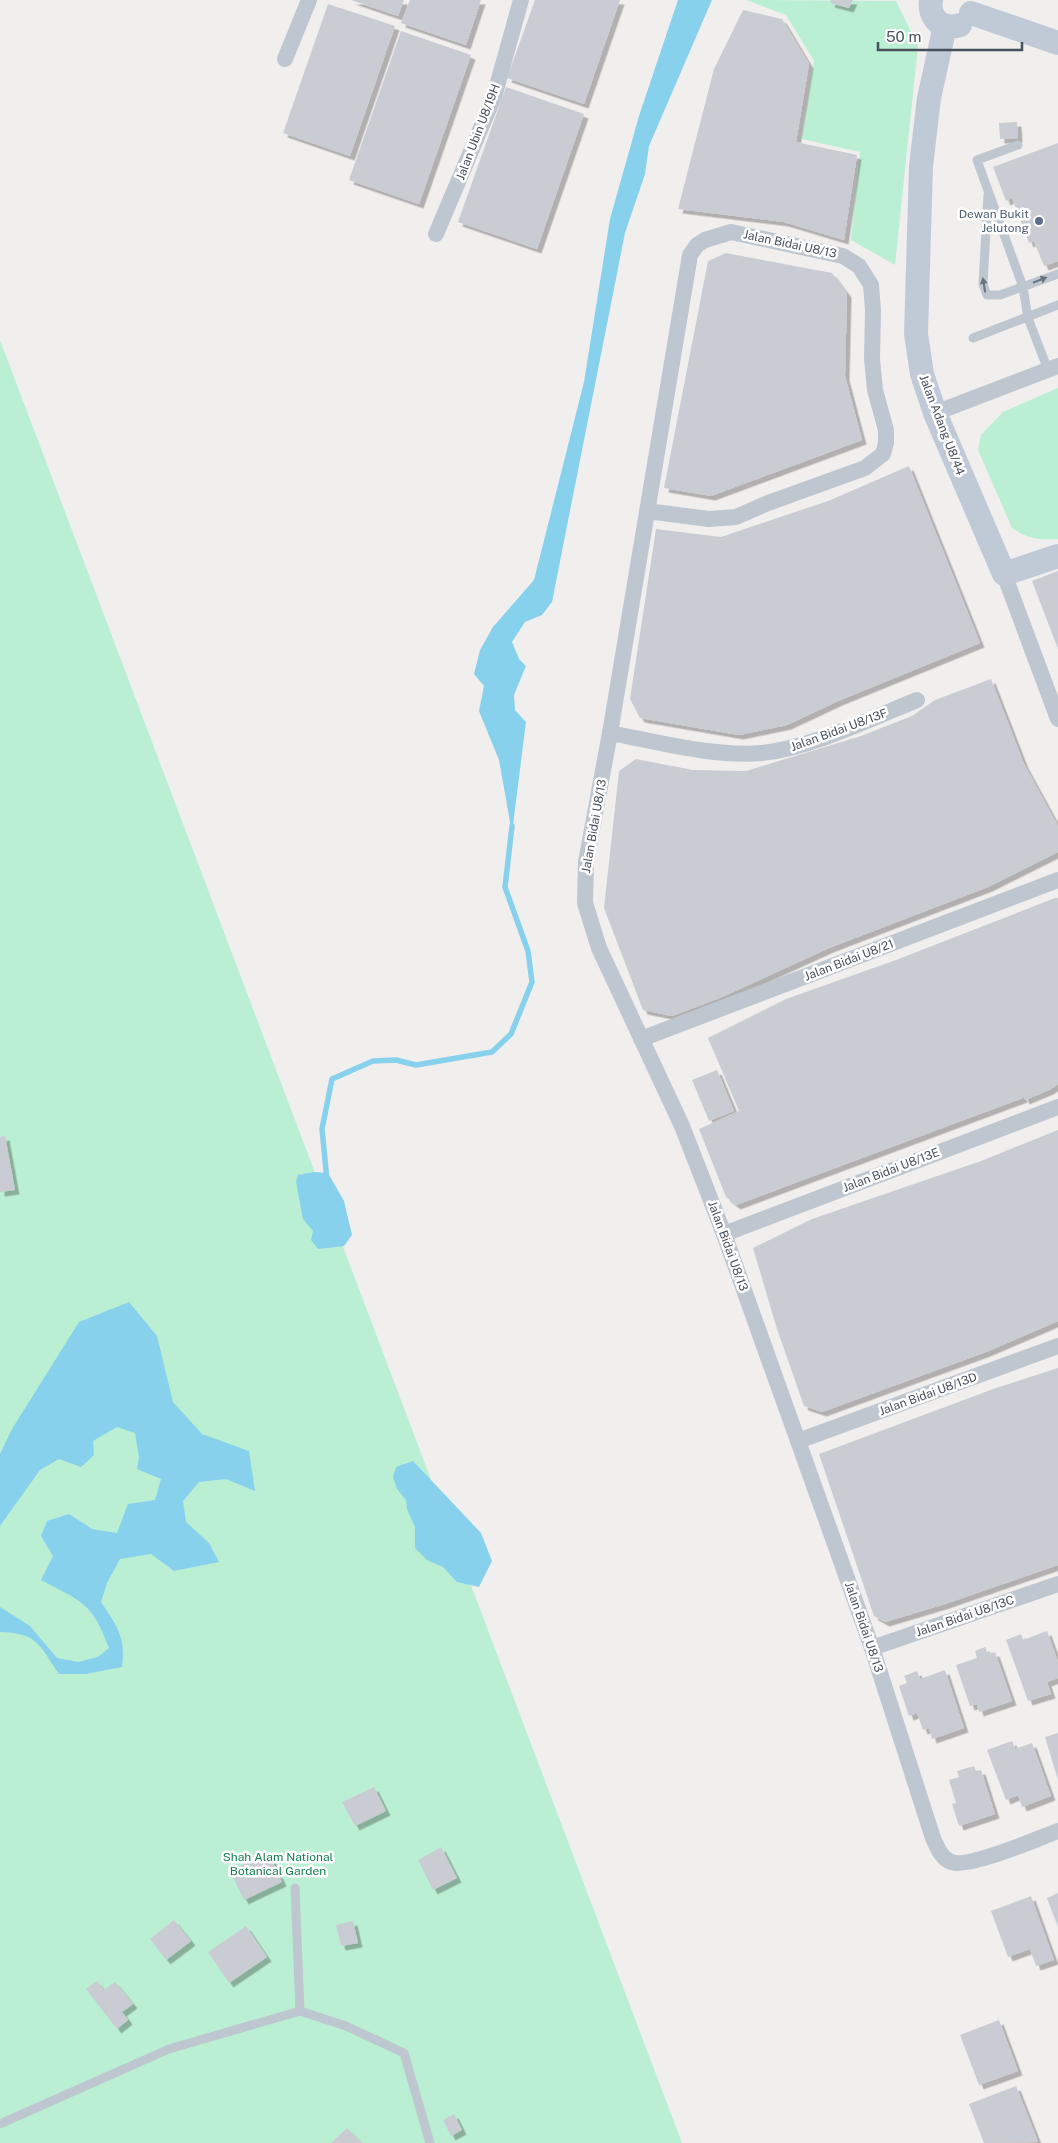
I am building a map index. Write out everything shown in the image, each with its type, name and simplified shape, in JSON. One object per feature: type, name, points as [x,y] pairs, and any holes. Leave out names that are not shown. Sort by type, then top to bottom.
[{"type":"street","points":[[285,59],[309,0]]},
{"type":"street","name":"Jalan Ubin U8/19H","points":[[436,234],[494,97],[522,0]]},
{"type":"street","points":[[930,0],[933,17],[945,26],[960,25],[971,6],[1058,43]]},
{"type":"street","name":"Jalan Adang U8/44","points":[[945,26],[929,98],[921,166],[916,334],[922,374],[935,413],[1004,574],[1058,718]]},
{"type":"street","name":"Jalan Bidai U8/13","points":[[647,511],[709,519],[736,517],[768,503],[865,468],[883,454],[886,443],[886,430],[875,390],[872,360],[873,297],[871,285],[859,266],[843,256],[740,233],[722,232],[697,245],[690,255],[647,511],[610,733],[586,862],[585,903],[593,935],[682,1126],[724,1234],[872,1648],[933,1838],[940,1853],[952,1862],[965,1863],[1058,1831]]},
{"type":"street","points":[[935,413],[1053,368]]},
{"type":"street","points":[[1004,574],[1058,556]]},
{"type":"street","name":"Jalan Bidai U8/13F","points":[[610,733],[708,750],[762,753],[807,743],[917,700]]},
{"type":"street","name":"Jalan Bidai U8/21","points":[[641,1039],[1058,880]]},
{"type":"street","name":"Jalan Bidai U8/13E","points":[[724,1234],[1058,1107]]},
{"type":"street","name":"Jalan Bidai U8/13D","points":[[798,1441],[1058,1346]]},
{"type":"street","name":"Jalan Bidai U8/13C","points":[[872,1648],[1058,1584]]},
{"type":"lane","points":[[1018,145],[977,160],[1023,287],[1028,318],[1053,368]]},
{"type":"lane","points":[[988,190],[984,291],[987,295],[992,297],[1058,274]]},
{"type":"lane","points":[[973,338],[1058,305]]},
{"type":"lane","points":[[295,1888],[300,2011]]},
{"type":"lane","points":[[0,2124],[169,2049],[300,2011],[346,2026],[404,2053],[430,2143]]},
{"type":"green space","points":[[746,0],[896,1],[918,46],[895,265],[851,240],[860,152],[802,139],[814,61],[786,15]]},
{"type":"green space","name":"Shah Alam National Botanical Garden","points":[[0,340],[682,2143],[0,2143]]},
{"type":"green space","points":[[1058,388],[1058,539],[1045,540],[1022,534],[1012,528],[978,450],[981,435],[1003,412]]},
{"type":"water","points":[[678,0],[712,0],[649,146],[645,174],[625,233],[552,602],[542,615],[525,622],[512,642],[519,659],[526,666],[514,695],[515,710],[526,722],[512,833],[499,760],[479,711],[484,686],[474,674],[480,650],[493,627],[534,580],[584,382],[610,219],[639,116]]},
{"type":"water","points":[[314,1172],[328,1173],[344,1201],[352,1235],[344,1246],[318,1249],[311,1240],[313,1231],[303,1219],[296,1182],[298,1175]]},
{"type":"water","points":[[129,1302],[157,1336],[173,1402],[202,1434],[249,1451],[255,1491],[226,1479],[199,1482],[183,1501],[186,1522],[209,1543],[219,1562],[174,1571],[151,1554],[120,1559],[107,1583],[101,1602],[119,1632],[123,1648],[122,1667],[86,1674],[59,1674],[36,1642],[22,1635],[0,1632],[0,1607],[30,1626],[57,1658],[78,1662],[98,1657],[109,1648],[91,1612],[67,1593],[41,1580],[53,1556],[41,1536],[47,1521],[69,1514],[92,1529],[117,1533],[128,1504],[155,1500],[161,1479],[137,1469],[139,1458],[135,1433],[117,1427],[93,1441],[94,1455],[81,1467],[59,1459],[40,1470],[0,1526],[0,1454],[12,1429],[79,1322]]},
{"type":"water","points":[[413,1461],[481,1533],[492,1561],[479,1587],[457,1582],[443,1567],[427,1560],[415,1548],[415,1527],[407,1509],[406,1500],[397,1489],[393,1477],[396,1467]]},
{"type":"building","points":[[351,0],[404,0],[398,16]]},
{"type":"building","points":[[410,0],[481,0],[466,45],[401,23]]},
{"type":"building","points":[[535,0],[620,0],[584,104],[507,78]]},
{"type":"building","points":[[831,0],[853,0],[849,8],[830,3]]},
{"type":"building","points":[[328,4],[395,26],[350,156],[283,133]]},
{"type":"building","points":[[743,10],[782,19],[809,64],[796,142],[857,155],[844,240],[784,222],[678,209],[714,69]]},
{"type":"building","points":[[401,31],[471,55],[419,204],[349,180]]},
{"type":"building","points":[[506,87],[584,114],[537,249],[458,222]]},
{"type":"building","points":[[1017,122],[1018,138],[1000,139],[999,123]]},
{"type":"building","name":"Dewan Bukit Jelutong","points":[[1058,143],[1058,261],[1044,266],[1034,241],[1029,243],[1012,198],[1006,201],[993,167]]},
{"type":"building","points":[[726,253],[832,273],[847,293],[845,376],[862,440],[711,496],[664,488],[708,261]]},
{"type":"building","points":[[909,466],[980,643],[838,701],[787,725],[739,735],[640,718],[630,699],[656,529],[721,537],[828,501]]},
{"type":"building","points":[[1058,571],[1058,649],[1032,581]]},
{"type":"building","points":[[991,679],[1024,764],[1058,826],[1058,852],[988,887],[829,948],[722,997],[672,1016],[643,1010],[604,908],[619,771],[636,759],[693,770],[746,771],[861,736],[912,716],[935,700]]},
{"type":"building","points":[[1058,898],[1058,1084],[1025,1100],[1016,1077],[1023,1098],[736,1205],[726,1197],[699,1129],[739,1111],[708,1038],[786,999],[896,960]]},
{"type":"building","points":[[717,1070],[734,1111],[709,1121],[692,1080]]},
{"type":"building","points":[[1058,1130],[1058,1321],[986,1352],[822,1412],[804,1406],[777,1329],[753,1248],[812,1219],[981,1161]]},
{"type":"building","points":[[5,1136],[15,1190],[0,1192],[0,1137]]},
{"type":"building","points":[[1058,1368],[1058,1565],[945,1604],[885,1622],[874,1616],[819,1454],[996,1388]]},
{"type":"building","points":[[1047,1631],[1058,1662],[1058,1678],[1047,1682],[1051,1694],[1028,1701],[1006,1640],[1021,1634],[1023,1640]]},
{"type":"building","points":[[985,1647],[988,1654],[995,1652],[1012,1701],[979,1712],[977,1704],[970,1706],[956,1665],[977,1658],[975,1651]]},
{"type":"building","points":[[945,1670],[964,1728],[932,1739],[929,1728],[923,1730],[917,1713],[909,1716],[899,1686],[907,1683],[904,1676],[917,1671],[920,1679]]},
{"type":"building","points":[[1058,1733],[1058,1780],[1045,1737]]},
{"type":"building","points":[[1012,1741],[1015,1749],[1032,1743],[1051,1796],[1022,1807],[1018,1795],[1006,1800],[987,1750]]},
{"type":"building","points":[[974,1766],[976,1771],[981,1770],[995,1814],[959,1826],[952,1804],[956,1803],[949,1780],[959,1777],[957,1771]]},
{"type":"building","points":[[374,1787],[386,1811],[355,1826],[342,1802]]},
{"type":"building","points":[[441,1847],[457,1878],[433,1890],[418,1860]]},
{"type":"building","points":[[268,1852],[282,1882],[244,1900],[230,1871]]},
{"type":"building","points":[[1058,1893],[1058,1927],[1047,1898]]},
{"type":"building","points":[[1031,1896],[1054,1960],[1036,1966],[1030,1949],[1008,1957],[991,1911]]},
{"type":"building","points":[[174,1920],[191,1941],[166,1960],[150,1939]]},
{"type":"building","points":[[353,1921],[358,1943],[341,1946],[336,1925]]},
{"type":"building","points":[[246,1926],[267,1957],[229,1983],[208,1952]]},
{"type":"building","points":[[97,1981],[104,1990],[115,1982],[133,2004],[122,2012],[128,2020],[117,2029],[86,1989]]},
{"type":"building","points":[[999,2020],[1018,2071],[979,2085],[960,2035]]},
{"type":"building","points":[[1016,2086],[1038,2142],[984,2143],[969,2104]]},
{"type":"building","points":[[454,2114],[462,2130],[451,2136],[443,2120]]},
{"type":"building","points":[[347,2128],[362,2143],[331,2143]]},
{"type":"waterway","points":[[327,1180],[322,1129],[332,1079],[373,1061],[396,1060],[416,1065],[492,1052],[511,1034],[532,982],[528,951],[505,887],[512,826]]},
{"type":"place","name":"Dewan Bukit Jelutong","points":[[1039,221]]}]
